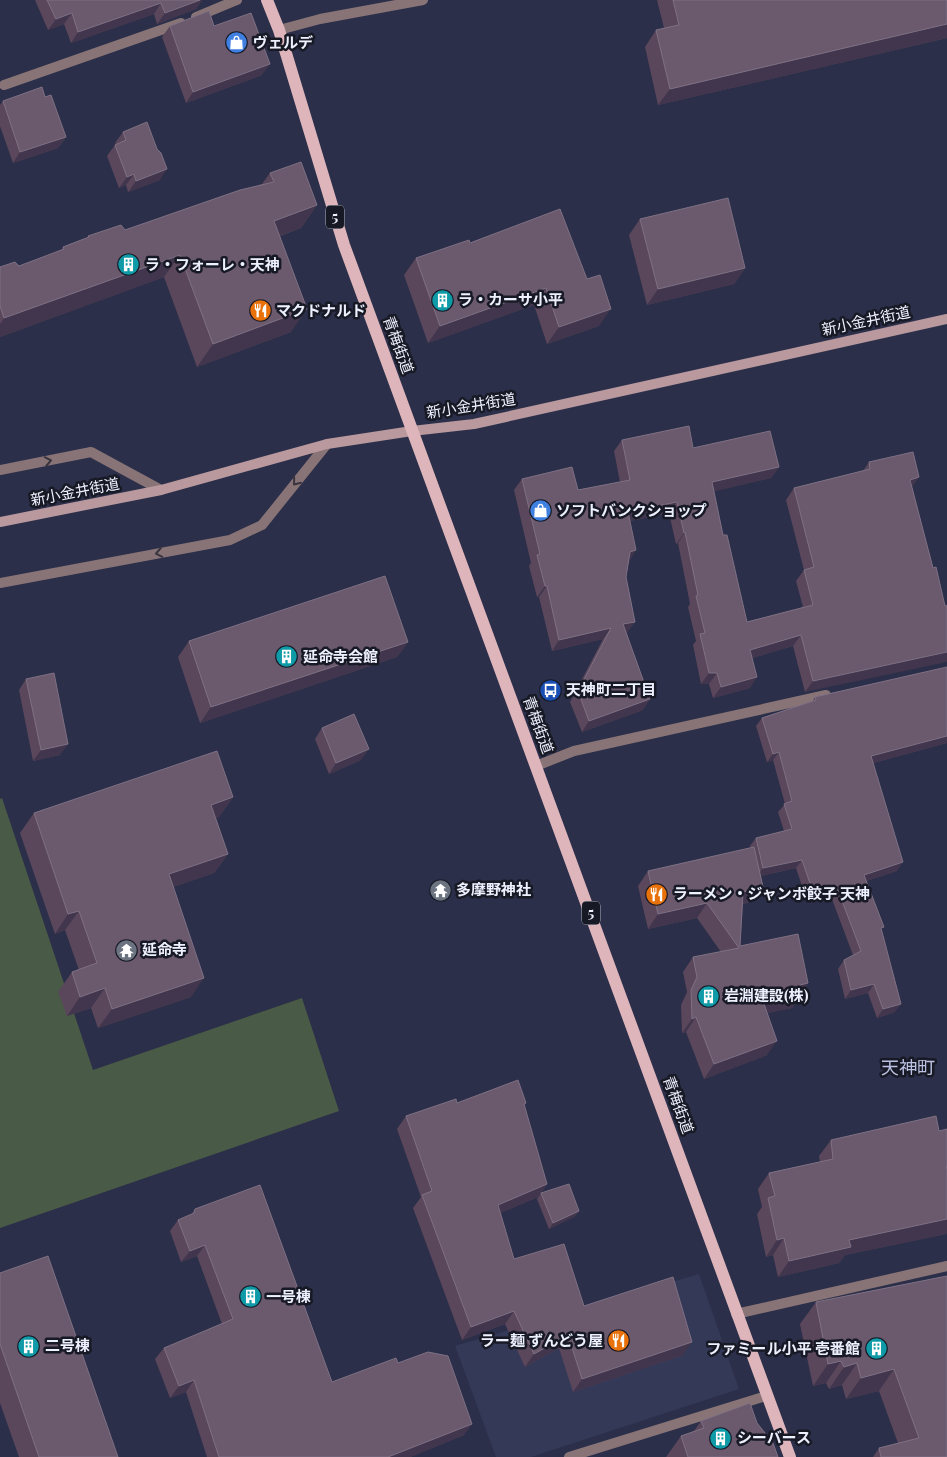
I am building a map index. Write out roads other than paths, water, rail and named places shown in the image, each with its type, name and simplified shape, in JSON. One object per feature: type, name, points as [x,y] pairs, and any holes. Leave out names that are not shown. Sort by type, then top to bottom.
[{"type":"main road","name":"青梅街道","points":[[268,0],[279,30],[337,224],[790,1457]]},
{"type":"main road","name":"新小金井街道","points":[[0,522],[161,490],[327,444],[412,430],[474,424],[947,319]]},
{"type":"street","points":[[4,85],[176,25],[237,0]]},
{"type":"street","points":[[279,30],[320,19],[423,0]]},
{"type":"street","points":[[0,583],[230,540],[262,525],[327,444]]},
{"type":"street","points":[[0,470],[91,452],[161,490]]},
{"type":"street","points":[[536,766],[574,751],[832,694]]},
{"type":"street","points":[[736,1314],[947,1266]]},
{"type":"street","points":[[569,1457],[766,1396]]},
{"type":"place","name":"ヴェルデ","points":[[237,43]]},
{"type":"place","name":"ラ・フォーレ・天神","points":[[129,265]]},
{"type":"place","name":"ラ・カーサ小平","points":[[442,300]]},
{"type":"place","name":"マクドナルド","points":[[260,311]]},
{"type":"place","name":"ソフトバンクショップ","points":[[540,511]]},
{"type":"place","name":"延命寺会館","points":[[287,657]]},
{"type":"place","name":"天神町二丁目","points":[[550,690]]},
{"type":"place","name":"多摩野神社","points":[[440,890]]},
{"type":"place","name":"ラーメン・ジャンボ餃子 天神","points":[[657,894]]},
{"type":"place","name":"延命寺","points":[[126,950]]},
{"type":"place","name":"岩淵建設(株)","points":[[708,996]]},
{"type":"place","name":"一号棟","points":[[250,1297]]},
{"type":"place","name":"ラー麺 ずんどう屋","points":[[619,1341]]},
{"type":"place","name":"二号棟","points":[[29,1346]]},
{"type":"place","name":"ファミール小平 壱番館","points":[[876,1349]]},
{"type":"place","name":"シーバース","points":[[721,1438]]},
{"type":"district","name":"天神町","points":[[908,1068]]}]
